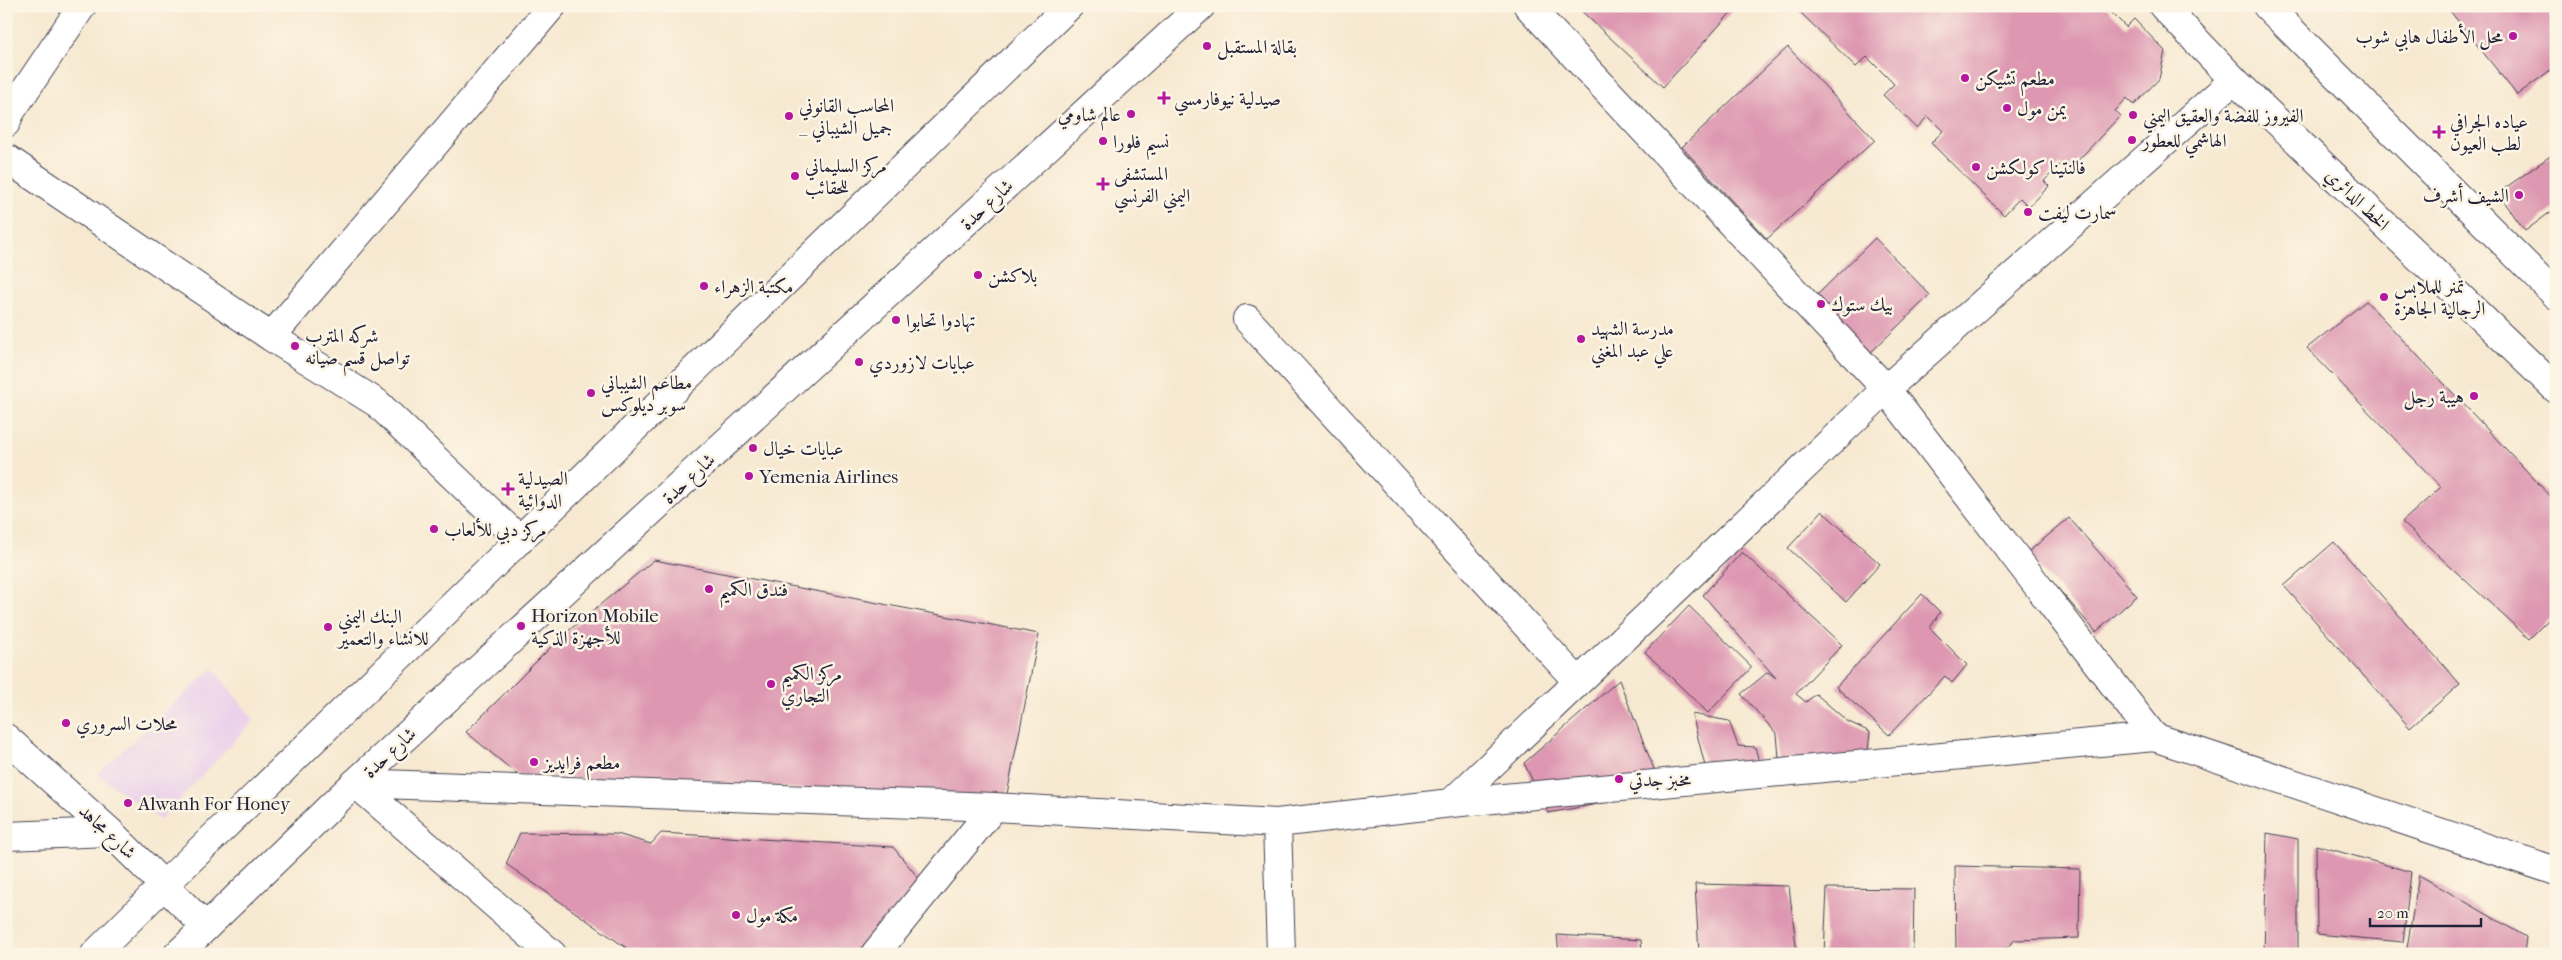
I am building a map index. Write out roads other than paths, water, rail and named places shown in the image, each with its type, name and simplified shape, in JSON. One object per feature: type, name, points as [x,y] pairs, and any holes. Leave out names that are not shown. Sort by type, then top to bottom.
[{"type":"street","points":[[6,123],[10,113],[82,6]]},
{"type":"street","points":[[271,338],[552,6]]},
{"type":"street","points":[[96,954],[164,885],[1069,6]]},
{"type":"street","name":"شارع حدة","points":[[178,954],[355,783],[1201,6]]},
{"type":"street","points":[[1528,6],[1886,389],[2154,737]]},
{"type":"street","name":"الخط الدائري","points":[[2163,6],[2234,80],[2556,389]]},
{"type":"street","points":[[2267,6],[2556,295]]},
{"type":"street","points":[[1452,803],[1886,389],[2234,80]]},
{"type":"street","points":[[6,158],[271,338],[377,403],[520,540]]},
{"type":"street","points":[[1247,319],[1578,682]]},
{"type":"street","points":[[355,783],[994,807],[1277,823],[1452,803],[2154,737],[2556,871]]},
{"type":"street","name":"شارع مجاهد","points":[[6,738],[110,832],[206,928]]},
{"type":"street","points":[[355,783],[552,954]]},
{"type":"street","points":[[875,954],[994,807]]},
{"type":"street","points":[[1277,823],[1280,954]]},
{"type":"street","points":[[6,836],[110,832]]},
{"type":"place","name":"محل الأطفال هابي شوب","points":[[2513,36]]},
{"type":"place","name":"بقالة المستقبل","points":[[1207,46]]},
{"type":"place","name":"مطعم تشيكن","points":[[1965,78]]},
{"type":"place","name":"صيدلية نيوفارمسي","points":[[1164,98]]},
{"type":"place","name":"يمن مول","points":[[2007,108]]},
{"type":"place","name":"عالم شاومي","points":[[1131,114]]},
{"type":"place","name":"الفيروز للفضة والعقيق اليمني","points":[[2133,115]]},
{"type":"place","name":"المحاسب القانوني _ جميل الشيباني","points":[[789,116]]},
{"type":"place","name":"عياده الجرافي لطب العيون","points":[[2439,132]]},
{"type":"place","name":"الهاشمي للعطور","points":[[2132,140]]},
{"type":"place","name":"نسيم فلورا","points":[[1103,141]]},
{"type":"place","name":"فالنتينا كولكشن","points":[[1976,167]]},
{"type":"place","name":"مركز السليماني للحقائب","points":[[795,176]]},
{"type":"place","name":"المستشفى اليمني الفرنسي","points":[[1103,184]]},
{"type":"place","name":"الشيف أشرف","points":[[2519,195]]},
{"type":"place","name":"سمارت ليفت","points":[[2028,212]]},
{"type":"place","name":"بلاكشن","points":[[978,275]]},
{"type":"place","name":"مكتبة الزهراء","points":[[704,286]]},
{"type":"place","name":"تمنر للملابس الرجالية الجاهزة","points":[[2384,297]]},
{"type":"place","name":"بيك ستوك","points":[[1821,304]]},
{"type":"place","name":"تهادوا تحابوا","points":[[896,320]]},
{"type":"place","name":"مدرسة الشهيد علي عبد المغني","points":[[1581,339]]},
{"type":"place","name":"شركه المترب تواصل قسم صيانه","points":[[295,346]]},
{"type":"place","name":"عبايات لازوردي","points":[[859,362]]},
{"type":"place","name":"مطاعم الشيباني سوبر ديلوكس","points":[[591,393]]},
{"type":"place","name":"هيبة رجل","points":[[2474,396]]},
{"type":"place","name":"عبايات خيال","points":[[753,448]]},
{"type":"place","name":"Yemenia Airlines","points":[[749,476]]},
{"type":"place","name":"الصيدلية الدوائية","points":[[508,489]]},
{"type":"place","name":"مركز دبي للألعاب","points":[[434,529]]},
{"type":"place","name":"فندق الكميم","points":[[709,589]]},
{"type":"place","name":"Horizon Mobile للأجهزة الذكية","points":[[521,626]]},
{"type":"place","name":"البنك اليمني للانشاء والتعمير","points":[[328,627]]},
{"type":"place","name":"مركز الكميم التجاري","points":[[771,684]]},
{"type":"place","name":"محلات السروري","points":[[66,723]]},
{"type":"place","name":"مطعم فرايديز","points":[[534,762]]},
{"type":"place","name":"مخبز جدتي","points":[[1619,779]]},
{"type":"place","name":"Alwanh For Honey","points":[[128,803]]},
{"type":"place","name":"مكة مول","points":[[736,915]]}]
